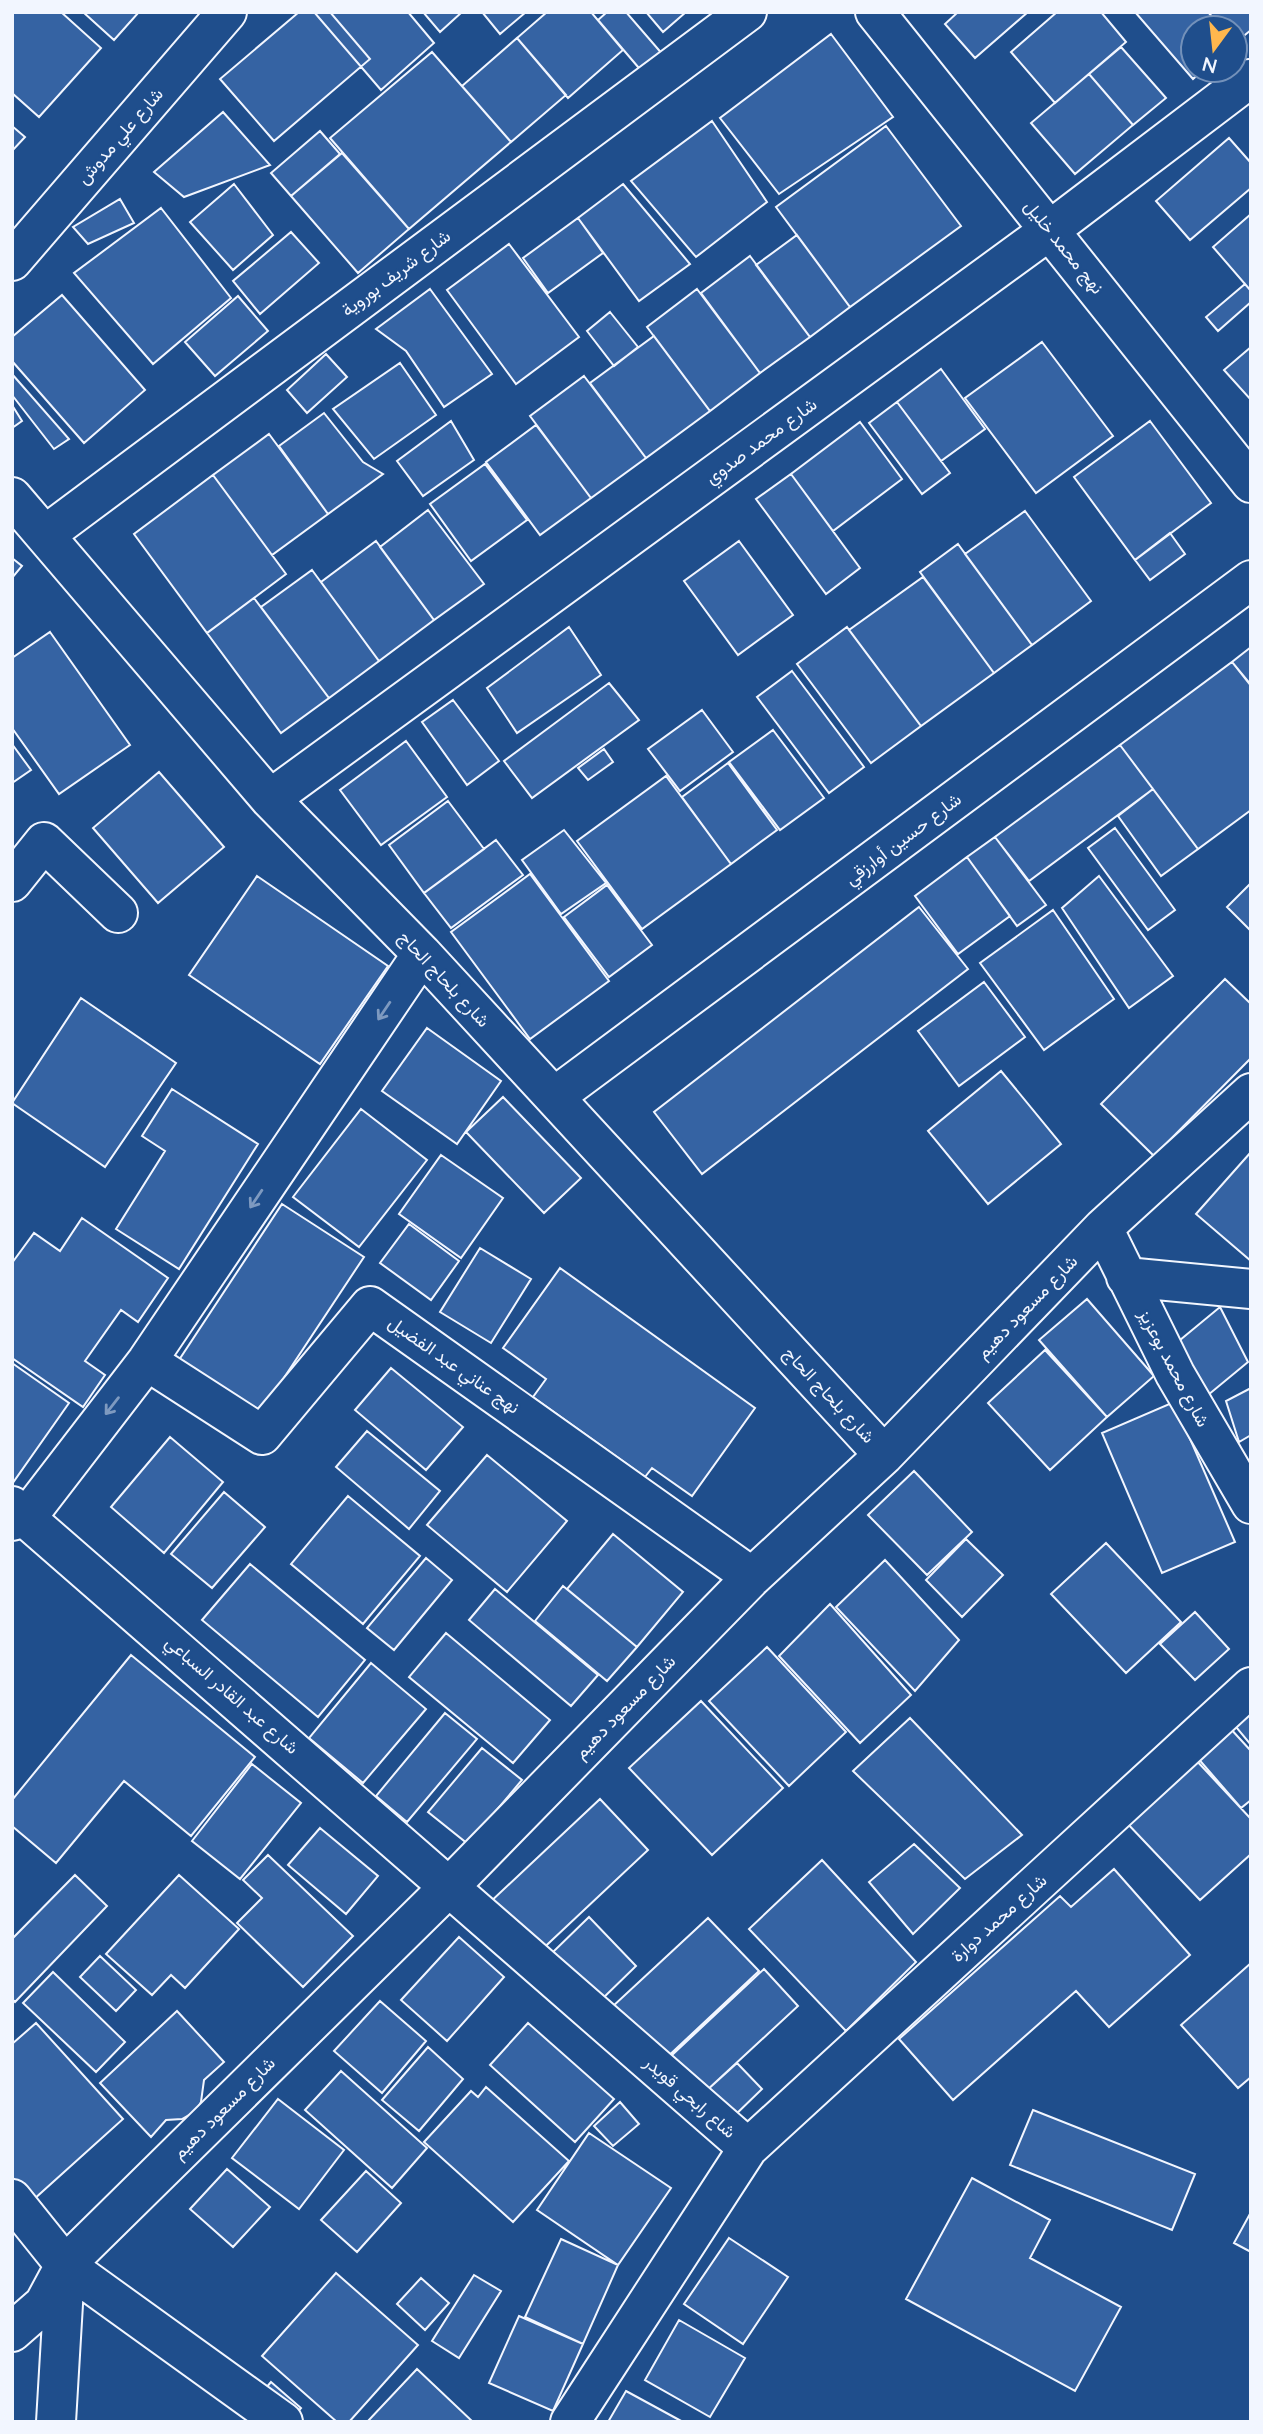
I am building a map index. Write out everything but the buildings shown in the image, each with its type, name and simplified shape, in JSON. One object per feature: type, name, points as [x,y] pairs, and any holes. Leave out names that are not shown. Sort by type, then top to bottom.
[{"type":"street","name":"شارع علي مدوش","points":[[12,261],[227,12]]},
{"type":"street","name":"شارع شريف بوروية","points":[[45,535],[747,12]]},
{"type":"street","name":"نهج محمد خليل","points":[[875,12],[1251,483]]},
{"type":"street","name":"شارع محمد صدوي","points":[[270,799],[1050,230],[1242,84]]},
{"type":"street","name":"شارع بلحاج الحاج","points":[[12,497],[270,799],[422,954],[884,1455]]},
{"type":"street","name":"شارع حسين أوارزقي","points":[[554,1097],[1251,580]]},
{"type":"street","points":[[12,882],[44,842],[118,913]]},
{"type":"street","points":[[17,1515],[147,1362],[422,954]]},
{"type":"street","name":"شارع مسعود دهيم","points":[[12,2332],[44,2304],[65,2264],[451,1885],[752,1577],[884,1455],[1103,1228],[1251,1093]]},
{"type":"street","name":"شارع محمد بوعزيز","points":[[1103,1228],[1175,1374],[1251,1504]]},
{"type":"street","points":[[1126,1277],[1251,1289]]},
{"type":"street","name":"نهج عناني عبد الفضيل","points":[[147,1362],[262,1435],[370,1306],[752,1577]]},
{"type":"street","name":"شارع عبد القادر السباعي","points":[[17,1515],[451,1885]]},
{"type":"street","name":"شارع محمد دوارة","points":[[748,2148],[1251,1688]]},
{"type":"street","name":"شاع رابحي قويدر","points":[[451,1885],[748,2148],[570,2422]]},
{"type":"street","points":[[12,2199],[65,2264],[283,2422]]},
{"type":"street","points":[[56,2422],[65,2264]]}]
